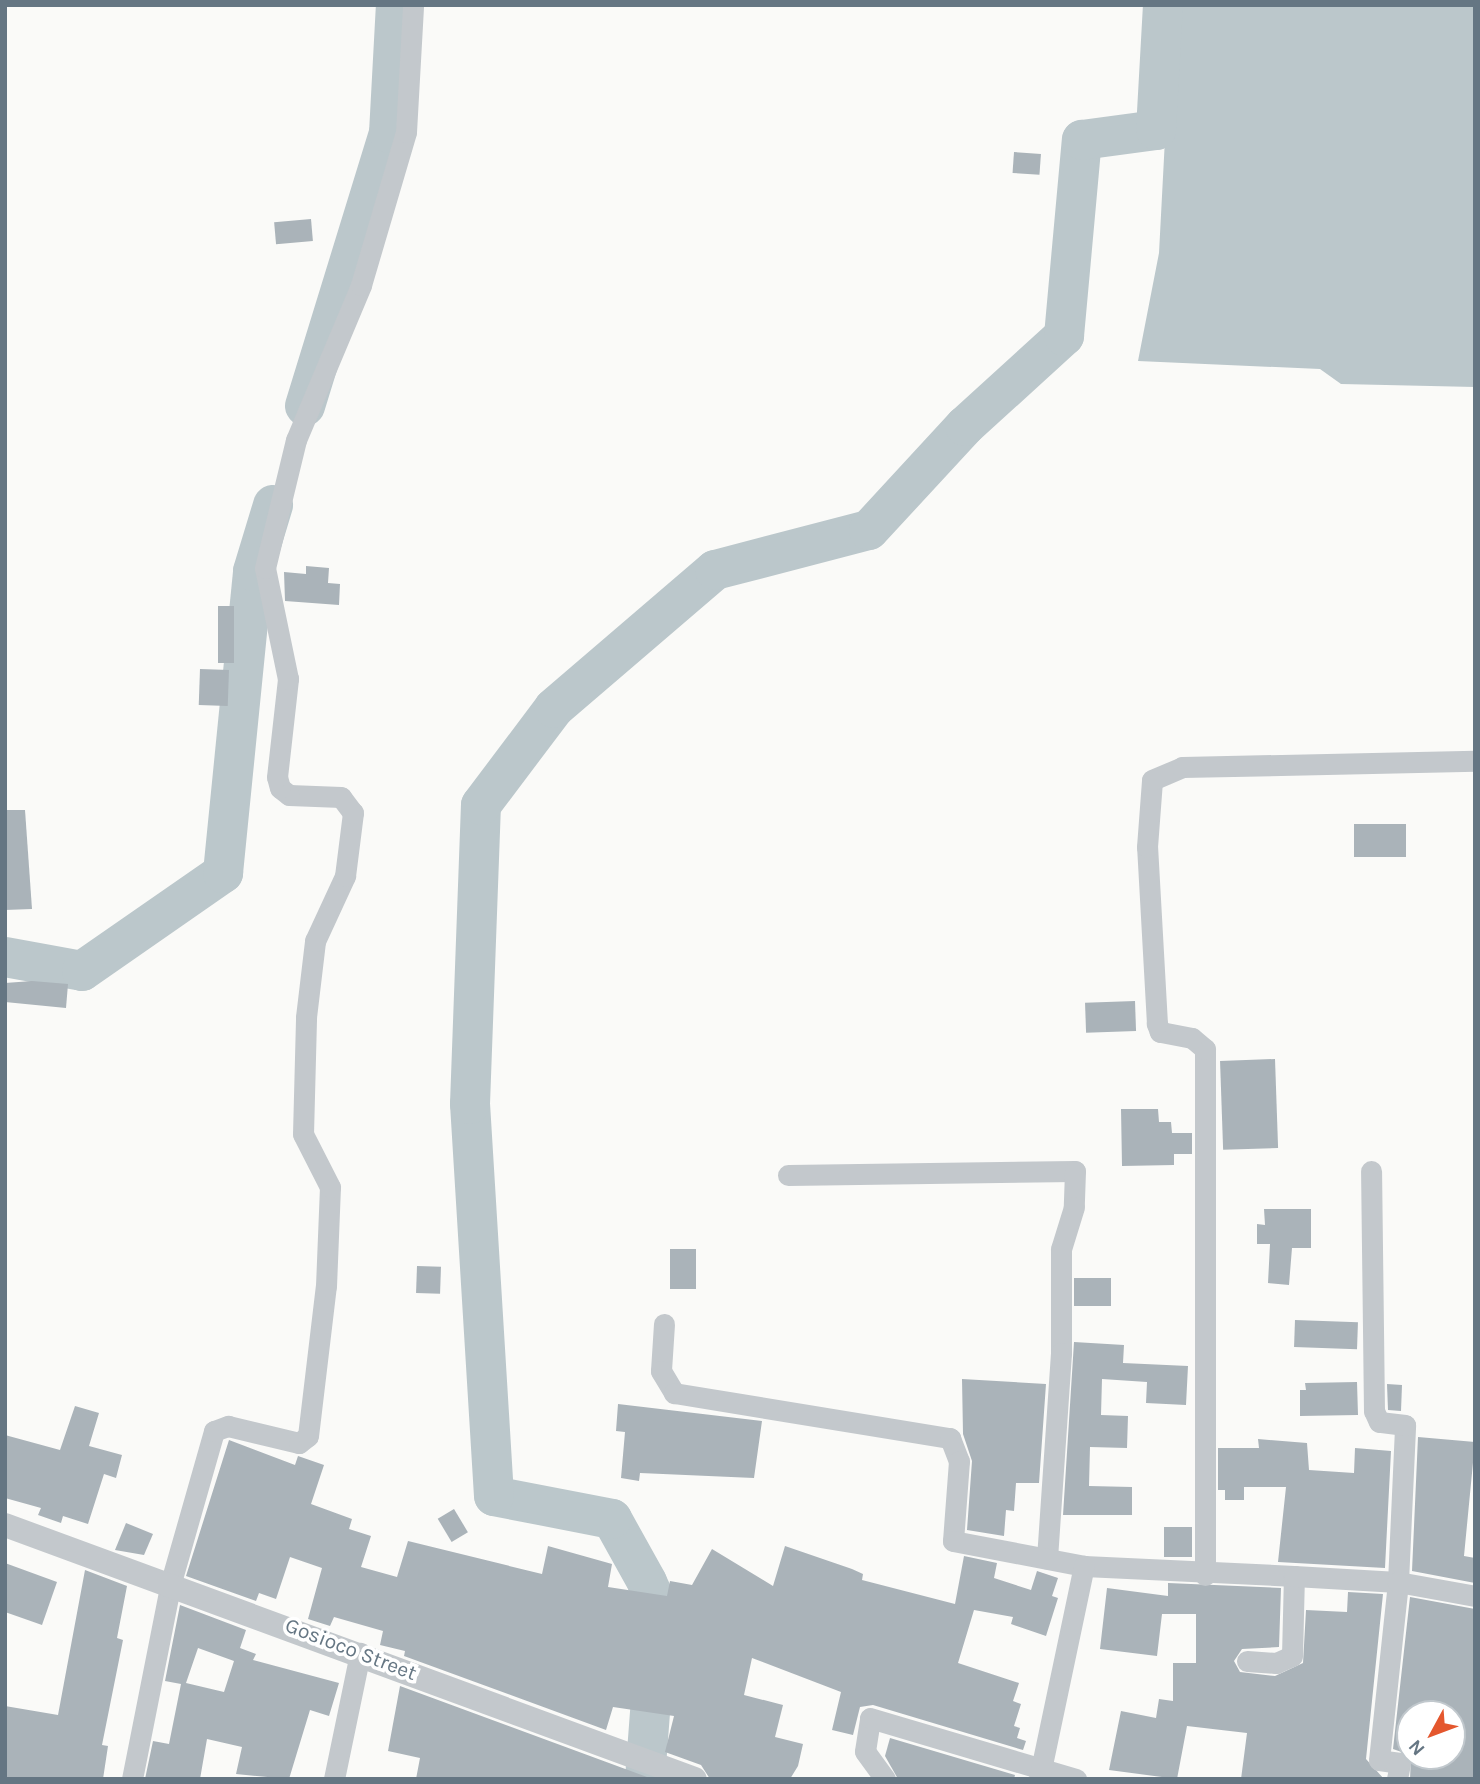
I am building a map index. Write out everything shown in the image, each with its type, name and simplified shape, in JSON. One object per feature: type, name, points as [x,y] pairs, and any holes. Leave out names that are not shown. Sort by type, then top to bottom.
[{"type":"street","points":[[132,1779],[171,1582],[214,1431],[228,1426],[299,1443],[308,1436],[326,1286],[330,1186],[303,1134],[306,1017],[315,941],[345,876],[354,813],[341,797],[289,794],[281,788],[276,776],[288,679],[265,568],[296,440],[361,285],[406,132],[413,5]]},
{"type":"street","points":[[1205,1575],[1205,1049],[1192,1038],[1160,1032],[1157,1024],[1147,848],[1152,780],[1182,767],[1475,761]]},
{"type":"street","points":[[788,1175],[1075,1171],[1074,1207],[1061,1249],[1061,1353],[1047,1559]]},
{"type":"street","points":[[1371,1171],[1374,1411],[1379,1422],[1405,1425],[1398,1582],[1379,1760],[1400,1763],[1397,1779]]},
{"type":"street","points":[[664,1324],[661,1371],[674,1393],[943,1434],[957,1446],[953,1541],[1084,1566],[1205,1575],[1294,1576],[1398,1582],[1475,1596]]},
{"type":"street","name":"Gosioco Street","points":[[5,1525],[171,1582],[651,1766],[695,1779]]},
{"type":"street","points":[[1041,1772],[1084,1566]]},
{"type":"street","points":[[1247,1661],[1276,1663],[1292,1656],[1294,1576]]},
{"type":"street","points":[[334,1779],[360,1653]]},
{"type":"street","points":[[885,1779],[865,1751],[870,1718],[1041,1772],[1076,1779]]},
{"type":"shaded area","points":[[1172,5],[1475,5],[1475,387],[1341,384],[1320,369],[1138,361],[1159,253]]},
{"type":"building","points":[[1014,152],[1041,154],[1039,175],[1013,173]]},
{"type":"building","points":[[311,219],[313,241],[276,244],[274,222]]},
{"type":"building","points":[[306,566],[329,568],[328,583],[340,584],[339,605],[285,601],[284,572],[306,574]]},
{"type":"building","points":[[218,606],[234,606],[234,663],[218,663]]},
{"type":"building","points":[[200,669],[229,670],[228,706],[199,705]]},
{"type":"building","points":[[5,810],[25,810],[32,909],[5,910]]},
{"type":"building","points":[[1354,824],[1406,824],[1406,857],[1354,857]]},
{"type":"building","points":[[32,981],[68,984],[66,1008],[5,1002],[5,983]]},
{"type":"building","points":[[1135,1001],[1136,1031],[1086,1033],[1085,1003]]},
{"type":"building","points":[[1275,1059],[1278,1148],[1223,1150],[1220,1061]]},
{"type":"building","points":[[1121,1109],[1158,1109],[1159,1122],[1171,1122],[1172,1133],[1192,1133],[1192,1154],[1174,1154],[1174,1165],[1122,1166]]},
{"type":"building","points":[[1264,1209],[1311,1209],[1311,1248],[1292,1248],[1289,1285],[1268,1283],[1270,1244],[1257,1244],[1257,1224],[1265,1225]]},
{"type":"building","points":[[670,1249],[696,1249],[696,1289],[670,1289]]},
{"type":"building","points":[[417,1266],[441,1267],[440,1294],[416,1293]]},
{"type":"building","points":[[1074,1278],[1111,1278],[1111,1306],[1074,1306]]},
{"type":"building","points":[[1295,1320],[1358,1322],[1357,1349],[1294,1347]]},
{"type":"building","points":[[1074,1342],[1124,1345],[1123,1363],[1188,1366],[1186,1405],[1146,1403],[1147,1382],[1102,1379],[1101,1415],[1128,1416],[1127,1448],[1090,1447],[1089,1486],[1132,1487],[1132,1515],[1063,1515]]},
{"type":"building","points":[[962,1379],[1046,1384],[1039,1483],[1016,1483],[1014,1511],[1006,1510],[1004,1536],[967,1530],[972,1461],[963,1434]]},
{"type":"building","points":[[1357,1382],[1358,1415],[1300,1416],[1300,1390],[1306,1390],[1305,1383]]},
{"type":"building","points":[[1387,1384],[1402,1385],[1401,1411],[1388,1410]]},
{"type":"building","points":[[618,1404],[762,1421],[754,1478],[640,1473],[639,1481],[621,1478],[625,1432],[616,1431]]},
{"type":"building","points":[[75,1406],[99,1413],[89,1446],[122,1455],[116,1478],[104,1474],[88,1524],[63,1516],[61,1523],[38,1515],[41,1508],[5,1498],[5,1435],[60,1450]]},
{"type":"building","points":[[1418,1437],[1475,1442],[1464,1556],[1475,1558],[1475,1583],[1412,1571]]},
{"type":"building","points":[[1258,1439],[1307,1443],[1309,1470],[1354,1473],[1355,1448],[1391,1451],[1385,1568],[1278,1562],[1286,1487],[1244,1487],[1244,1500],[1225,1500],[1225,1490],[1218,1490],[1218,1448],[1259,1448]]},
{"type":"building","points":[[229,1440],[295,1465],[298,1456],[324,1465],[311,1504],[352,1519],[349,1529],[371,1536],[361,1567],[397,1577],[408,1541],[542,1574],[548,1546],[612,1564],[608,1587],[667,1596],[670,1581],[692,1585],[712,1549],[773,1586],[785,1546],[852,1569],[863,1574],[862,1580],[955,1604],[964,1556],[997,1563],[994,1578],[1031,1590],[1037,1571],[1058,1578],[1052,1596],[1058,1598],[1046,1636],[1011,1624],[1013,1617],[974,1610],[958,1663],[1019,1683],[1013,1701],[1021,1704],[1014,1726],[1020,1728],[1017,1738],[1026,1741],[1023,1750],[873,1705],[860,1707],[853,1735],[832,1730],[841,1692],[752,1658],[744,1695],[783,1705],[775,1737],[803,1744],[798,1766],[790,1779],[710,1779],[701,1765],[665,1752],[674,1716],[613,1707],[606,1730],[404,1656],[405,1651],[380,1645],[383,1631],[334,1617],[330,1626],[308,1619],[322,1568],[290,1557],[276,1599],[259,1593],[256,1601],[186,1576]]},
{"type":"building","points":[[454,1509],[468,1532],[452,1542],[438,1519]]},
{"type":"building","points":[[126,1523],[153,1534],[144,1555],[115,1550]]},
{"type":"building","points":[[1164,1527],[1192,1527],[1192,1557],[1164,1557]]},
{"type":"building","points":[[5,1563],[57,1582],[42,1625],[5,1612]]},
{"type":"building","points":[[85,1570],[127,1586],[117,1638],[123,1640],[102,1745],[108,1746],[103,1779],[5,1779],[5,1706],[58,1715]]},
{"type":"building","points":[[1168,1583],[1281,1588],[1279,1647],[1242,1649],[1234,1661],[1240,1672],[1275,1676],[1303,1663],[1306,1610],[1347,1612],[1348,1592],[1383,1594],[1366,1759],[1384,1779],[1241,1779],[1247,1733],[1187,1726],[1177,1779],[1109,1770],[1121,1711],[1156,1718],[1159,1699],[1173,1701],[1173,1663],[1196,1663],[1196,1614],[1162,1614],[1157,1656],[1100,1649],[1107,1588],[1168,1596]]},
{"type":"building","points":[[1410,1597],[1475,1609],[1475,1779],[1410,1779],[1410,1770],[1466,1770],[1466,1700],[1398,1700]]},
{"type":"building","points":[[180,1605],[246,1630],[240,1648],[256,1654],[253,1660],[339,1683],[329,1716],[310,1710],[289,1779],[236,1774],[242,1747],[207,1739],[200,1779],[145,1779],[153,1741],[169,1744],[181,1684],[165,1681]],"holes":[[[198,1648],[234,1661],[224,1692],[186,1683]]]},
{"type":"building","points":[[400,1686],[647,1779],[416,1779],[420,1758],[388,1751]]},
{"type":"building","points":[[1396,1722],[1396,1750],[1393,1749]]},
{"type":"building","points":[[890,1738],[1015,1775],[1014,1779],[898,1779],[885,1756]]},
{"type":"waterway","points":[[305,406],[389,133],[396,5]]},
{"type":"waterway","points":[[645,1779],[658,1606],[647,1582],[612,1519],[494,1496],[470,1104],[481,805],[554,708],[715,570],[869,530],[965,426],[1064,336],[1082,140],[1156,130],[1163,5]]},
{"type":"waterway","points":[[5,957],[82,971],[223,873],[253,571],[273,505]]}]
